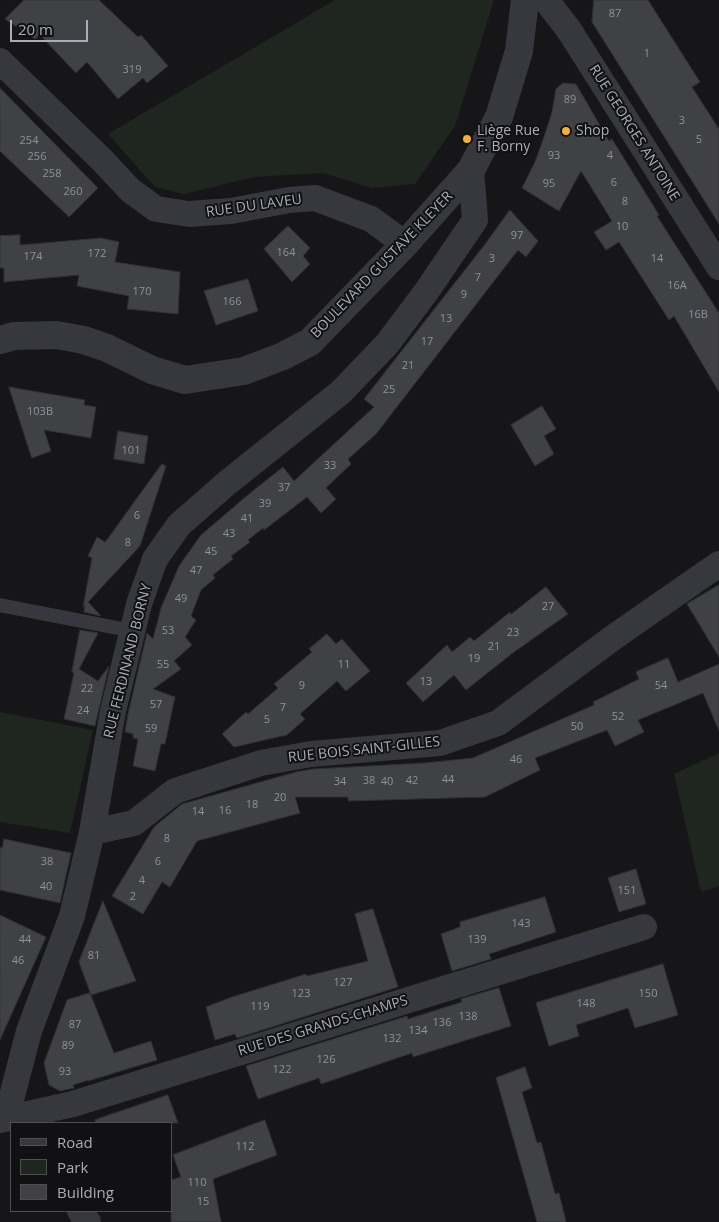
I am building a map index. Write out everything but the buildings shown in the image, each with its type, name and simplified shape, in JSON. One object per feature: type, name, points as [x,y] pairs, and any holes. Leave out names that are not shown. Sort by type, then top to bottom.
[{"type":"street","name":"BOULEVARD GUSTAVE KLEYER","points":[[0,340],[14,336],[56,335],[84,340],[107,348],[152,370],[185,380],[244,371],[282,356],[310,342],[405,244],[471,170],[499,118],[519,51],[526,0]]},
{"type":"street","name":"RUE GEORGES ANTOINE","points":[[546,0],[569,30],[719,267]]},
{"type":"street","name":"RUE DU LAVEU","points":[[0,61],[102,160],[130,190],[156,208],[190,214],[230,211],[289,200],[315,198],[371,219],[405,244]]},
{"type":"street","name":"RUE FERDINAND BORNY","points":[[6,1121],[29,1031],[72,916],[92,832],[114,711],[140,604],[155,559],[179,525],[227,483],[341,392],[386,344],[426,292],[475,220],[471,170]]},
{"type":"street","name":"RUE BOIS SAINT-GILLES","points":[[92,832],[134,823],[175,791],[262,762],[310,754],[440,743],[498,723],[614,637],[719,564]]},
{"type":"street","name":"RUE DES GRANDS-CHAMPS","points":[[6,1121],[73,1104],[644,926]]},
{"type":"lane","points":[[0,605],[133,630]]},
{"type":"green space","points":[[335,0],[494,0],[455,126],[415,184],[372,188],[323,173],[254,177],[184,194],[155,187],[108,134]]},
{"type":"green space","points":[[0,712],[93,730],[70,833],[0,822]]},
{"type":"green space","points":[[719,753],[719,886],[701,892],[674,774]]},
{"type":"place","name":"Shop","points":[[566,131]]},
{"type":"place","name":"Liège Rue F. Borny","points":[[467,139]]}]
